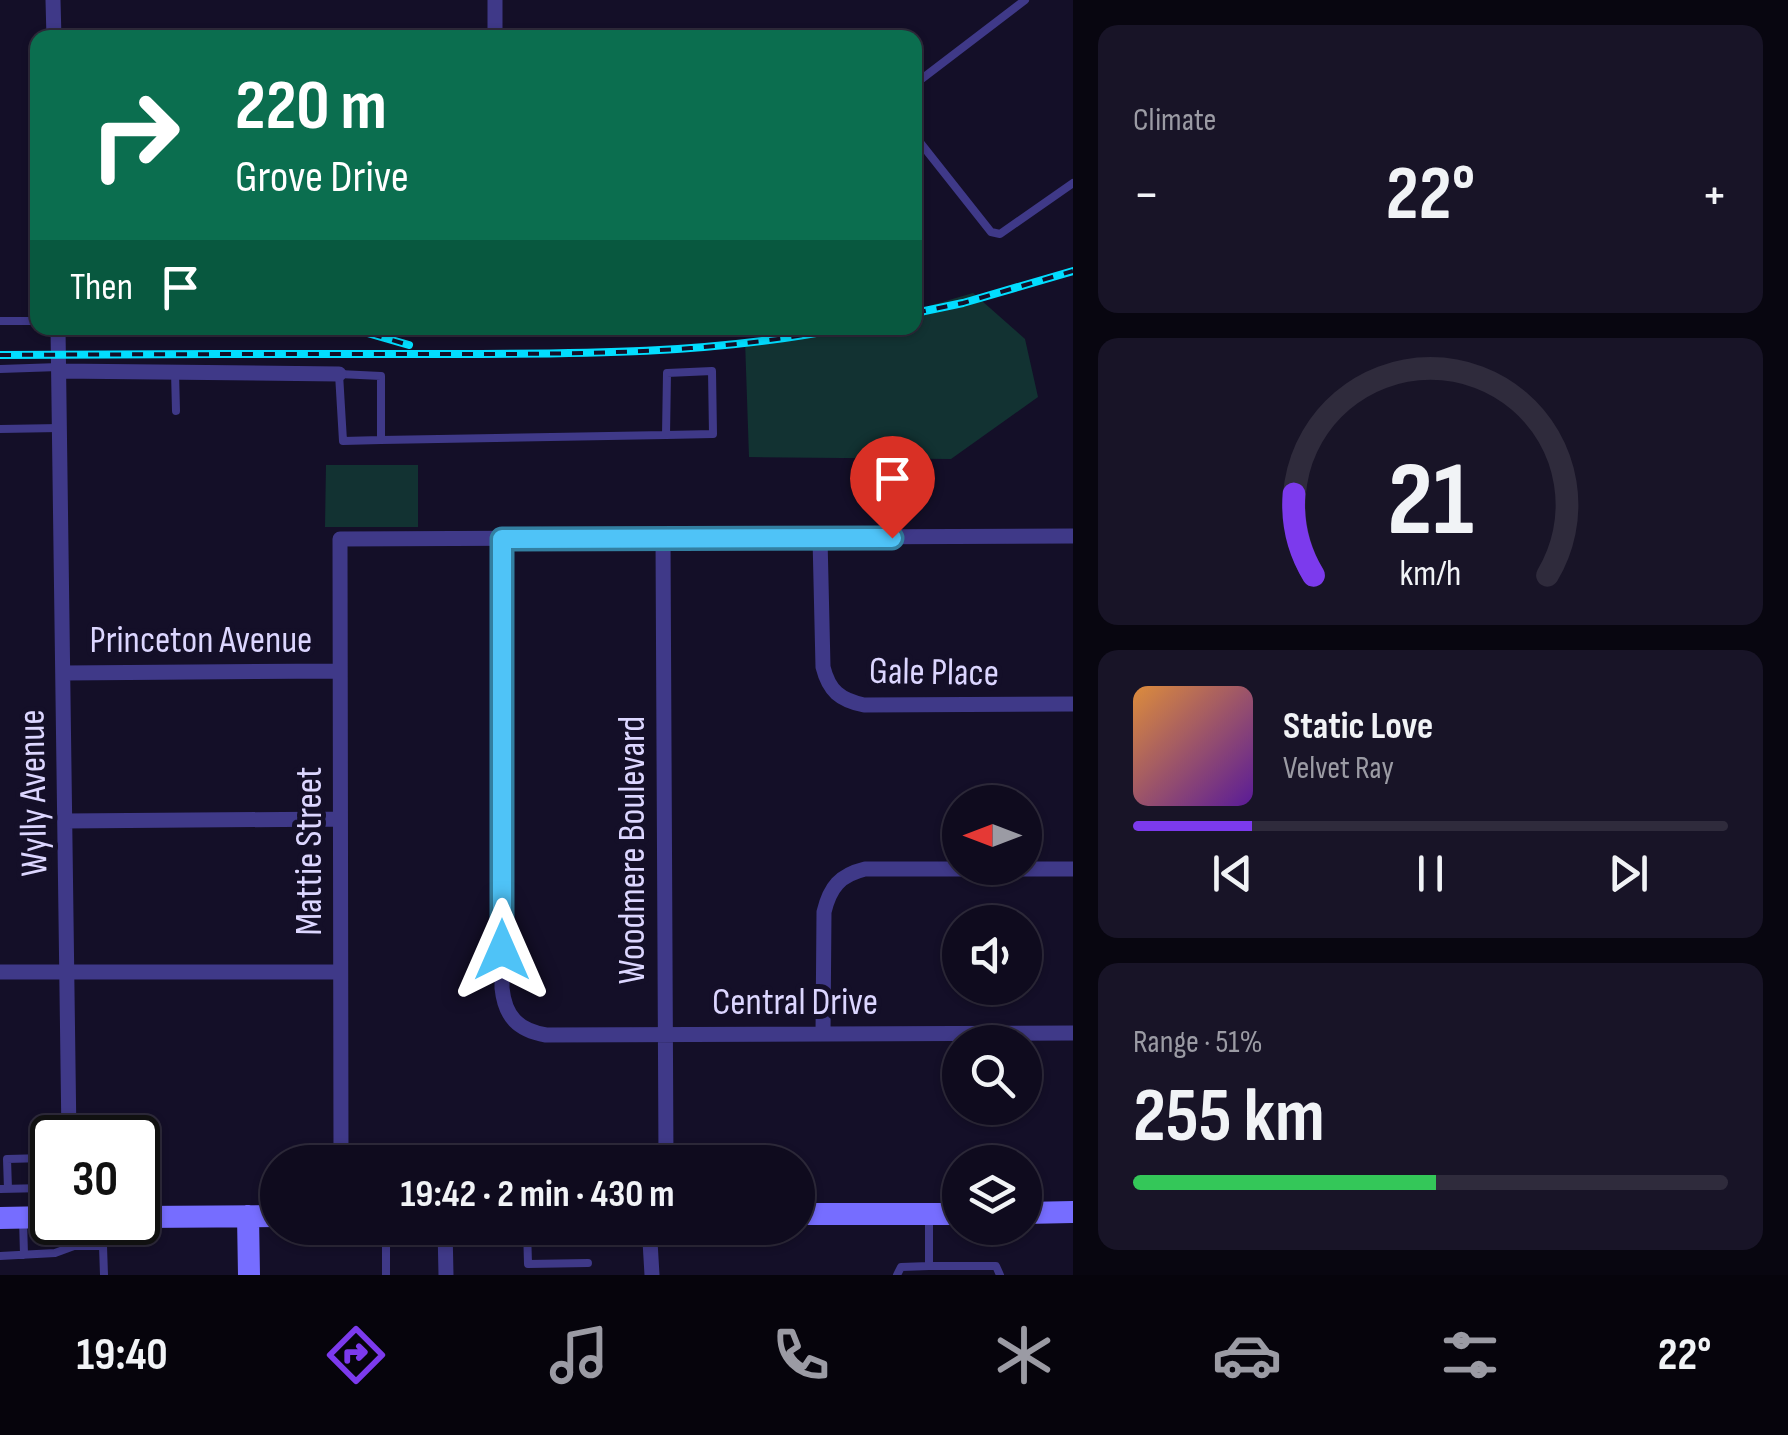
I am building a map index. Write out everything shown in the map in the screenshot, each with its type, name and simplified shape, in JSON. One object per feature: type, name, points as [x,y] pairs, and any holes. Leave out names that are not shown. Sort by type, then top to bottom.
[{"type":"main road","points":[[1042,1213],[1073,1212]]},
{"type":"main road","points":[[815,1214],[942,1214]]},
{"type":"main road","points":[[248,1216],[249,1275]]},
{"type":"main road","points":[[160,1217],[260,1216]]},
{"type":"street","points":[[54,0],[54,30]]},
{"type":"street","points":[[495,0],[495,30]]},
{"type":"street","name":"Wylly Avenue","points":[[58,335],[69,1115]]},
{"type":"street","points":[[59,369],[340,374]]},
{"type":"street","points":[[502,539],[1073,536]]},
{"type":"street","name":"Woodmere Boulevard","points":[[663,538],[666,1145]]},
{"type":"street","name":"Gale Place","points":[[820,538],[823,667],[837,696],[864,705],[1073,704]]},
{"type":"street","name":"Mattie Street","points":[[341,1145],[340,539],[502,539]]},
{"type":"street","name":"Central Drive","points":[[502,539],[502,988],[509,1016],[518,1026],[546,1035],[1073,1033]]},
{"type":"street","name":"Princeton Avenue","points":[[64,673],[340,671]]},
{"type":"street","points":[[65,821],[340,818]]},
{"type":"street","points":[[824,1034],[824,912],[828,894],[849,873],[864,869],[1073,869]]},
{"type":"street","points":[[0,972],[340,972]]},
{"type":"street","points":[[445,1245],[446,1275]]},
{"type":"street","points":[[650,1245],[652,1275]]},
{"type":"lane","points":[[922,79],[1025,0]]},
{"type":"lane","points":[[922,152],[992,232],[1000,234],[1073,184]]},
{"type":"lane","points":[[0,321],[30,321]]},
{"type":"lane","points":[[0,369],[59,369]]},
{"type":"lane","points":[[381,440],[381,376],[340,374],[341,438],[381,440],[666,436],[714,434],[712,371],[666,374],[666,436]]},
{"type":"lane","points":[[175,372],[176,411]]},
{"type":"lane","points":[[0,430],[60,428]]},
{"type":"lane","points":[[30,1158],[6,1159],[4,1189],[30,1188]]},
{"type":"lane","points":[[929,1214],[929,1266]]},
{"type":"lane","points":[[12,1218],[24,1255]]},
{"type":"lane","points":[[386,1245],[386,1275]]},
{"type":"lane","points":[[527,1245],[528,1264],[588,1264]]},
{"type":"lane","points":[[0,1256],[55,1254],[82,1246],[104,1246],[104,1275]]},
{"type":"lane","points":[[898,1275],[901,1267],[929,1266],[996,1266],[1000,1275]]},
{"type":"green space","points":[[973,293],[1025,339],[1038,397],[951,459],[749,457],[745,340],[777,335],[922,335],[922,308]]},
{"type":"green space","points":[[326,465],[418,465],[418,527],[325,527]]},
{"type":"railway","points":[[922,312],[1073,271]]},
{"type":"railway","points":[[374,335],[409,345]]},
{"type":"railway","points":[[0,355],[588,353],[690,348],[803,335]]},
{"type":"route","points":[[502,950],[502,539],[892,538]]}]
